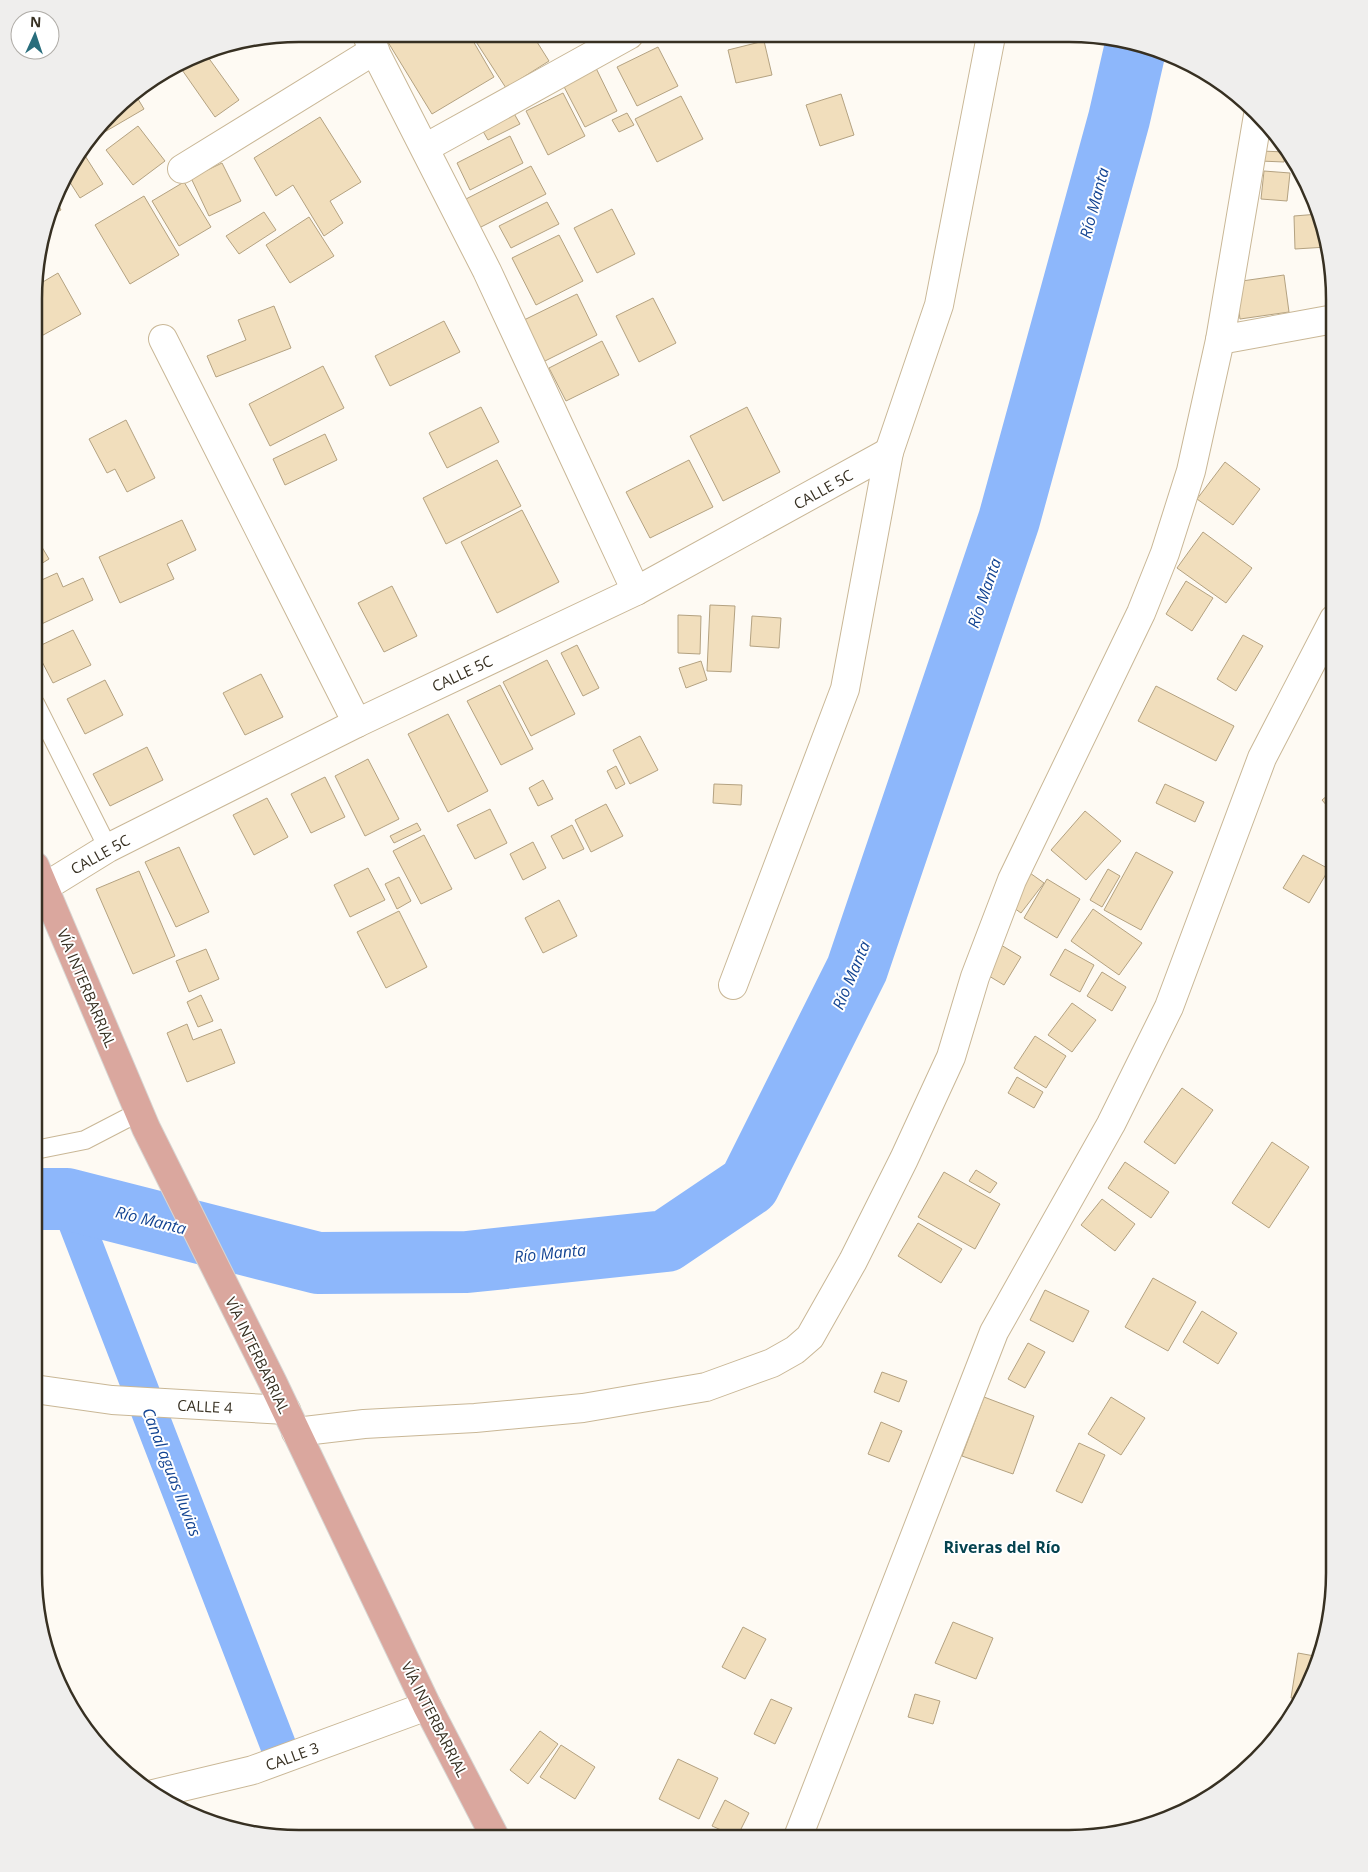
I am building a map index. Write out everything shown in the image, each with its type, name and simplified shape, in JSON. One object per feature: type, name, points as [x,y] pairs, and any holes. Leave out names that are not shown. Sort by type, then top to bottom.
[{"type":"main road","name":"VÍA INTERBARRIAL","points":[[42,891],[142,1120],[273,1383],[427,1706],[491,1830]]},
{"type":"street","points":[[182,169],[371,42],[486,271],[636,591]]},
{"type":"street","points":[[425,148],[616,42]]},
{"type":"street","points":[[733,984],[845,688],[889,452],[939,305],[990,42]]},
{"type":"street","name":"CALLE 4","points":[[42,1390],[291,1421],[364,1424],[475,1418],[583,1408],[706,1387],[772,1363],[795,1350],[810,1336],[853,1261],[951,1057],[976,976],[1012,880],[1144,604],[1165,553],[1191,470],[1220,340],[1256,124]]},
{"type":"street","points":[[1220,340],[1326,320]]},
{"type":"street","points":[[164,339],[357,723]]},
{"type":"street","name":"CALLE 5C","points":[[42,880],[357,723],[636,591],[889,452]]},
{"type":"street","points":[[801,1830],[994,1332],[1111,1124],[1169,1007],[1262,758],[1326,634]]},
{"type":"street","name":"CALLE 3","points":[[165,1791],[252,1770],[427,1706]]},
{"type":"lane","points":[[42,717],[108,848]]},
{"type":"lane","points":[[42,1148],[85,1140],[142,1120]]},
{"type":"building","points":[[388,42],[474,42],[494,77],[432,114]]},
{"type":"building","points":[[476,42],[537,42],[549,61],[506,88]]},
{"type":"building","points":[[764,42],[772,75],[736,83],[728,50]]},
{"type":"building","points":[[658,47],[678,86],[637,106],[617,67]]},
{"type":"building","points":[[209,59],[239,100],[215,117],[183,71]]},
{"type":"building","points":[[593,62],[617,111],[585,127],[560,79]]},
{"type":"building","points":[[563,93],[585,136],[548,155],[526,111]]},
{"type":"building","points":[[841,94],[854,135],[820,146],[806,105]]},
{"type":"building","points":[[681,96],[703,139],[657,162],[635,119]]},
{"type":"building","points":[[138,100],[144,109],[104,132]]},
{"type":"building","points":[[512,110],[520,124],[488,140],[480,126]]},
{"type":"building","points":[[627,113],[634,125],[619,132],[612,120]]},
{"type":"building","points":[[320,117],[361,182],[330,201],[343,223],[324,236],[293,185],[276,196],[254,158]]},
{"type":"building","points":[[138,126],[165,161],[133,185],[106,150]]},
{"type":"building","points":[[510,136],[523,163],[470,190],[457,163]]},
{"type":"building","points":[[1261,151],[1278,152],[1284,160],[1284,162],[1260,161]]},
{"type":"building","points":[[86,157],[103,184],[80,198],[71,183]]},
{"type":"building","points":[[222,163],[241,201],[209,216],[191,178]]},
{"type":"building","points":[[531,166],[546,194],[479,228],[464,200]]},
{"type":"building","points":[[1264,171],[1290,173],[1287,201],[1261,199]]},
{"type":"building","points":[[184,182],[211,227],[179,246],[152,201]]},
{"type":"building","points":[[144,196],[179,255],[130,284],[95,225]]},
{"type":"building","points":[[547,202],[559,224],[511,248],[499,226]]},
{"type":"building","points":[[612,209],[635,254],[597,273],[574,228]]},
{"type":"building","points":[[264,212],[276,230],[239,254],[226,236]]},
{"type":"building","points":[[1311,215],[1321,247],[1295,249],[1294,216]]},
{"type":"building","points":[[309,217],[334,256],[290,283],[266,245]]},
{"type":"building","points":[[559,235],[583,281],[536,305],[512,258]]},
{"type":"building","points":[[58,273],[81,314],[42,336],[42,299],[43,282]]},
{"type":"building","points":[[1284,275],[1289,312],[1240,319],[1235,282]]},
{"type":"building","points":[[577,294],[597,335],[543,362],[522,321]]},
{"type":"building","points":[[653,298],[676,343],[639,362],[616,316]]},
{"type":"building","points":[[274,306],[291,348],[216,377],[207,356],[246,340],[238,320]]},
{"type":"building","points":[[444,321],[460,352],[390,386],[375,356]]},
{"type":"building","points":[[602,341],[619,375],[566,401],[549,368]]},
{"type":"building","points":[[323,366],[344,408],[270,446],[249,404]]},
{"type":"building","points":[[481,407],[499,442],[447,468],[429,433]]},
{"type":"building","points":[[747,407],[780,472],[723,501],[690,436]]},
{"type":"building","points":[[126,420],[155,478],[127,492],[115,469],[107,473],[89,439]]},
{"type":"building","points":[[325,434],[337,460],[285,485],[273,459]]},
{"type":"building","points":[[497,460],[521,506],[446,544],[423,498]]},
{"type":"building","points":[[689,460],[713,507],[650,538],[626,492]]},
{"type":"building","points":[[1225,462],[1260,489],[1233,525],[1197,499]]},
{"type":"building","points":[[522,510],[559,582],[497,613],[461,542]]},
{"type":"building","points":[[182,520],[196,550],[167,564],[174,579],[120,603],[99,557]]},
{"type":"building","points":[[1203,532],[1252,568],[1226,603],[1177,568]]},
{"type":"building","points":[[42,547],[49,559],[42,563]]},
{"type":"building","points":[[57,573],[63,587],[83,578],[93,600],[42,624],[42,580]]},
{"type":"building","points":[[1186,581],[1213,598],[1192,631],[1166,614]]},
{"type":"building","points":[[392,586],[417,636],[384,652],[358,603]]},
{"type":"building","points":[[710,605],[735,606],[731,672],[707,671]]},
{"type":"building","points":[[678,615],[701,616],[700,654],[678,653]]},
{"type":"building","points":[[752,616],[781,618],[779,648],[750,646]]},
{"type":"building","points":[[73,630],[91,665],[53,683],[42,662],[42,645]]},
{"type":"building","points":[[1243,635],[1263,646],[1236,691],[1217,679]]},
{"type":"building","points":[[577,645],[599,688],[583,696],[561,653]]},
{"type":"building","points":[[547,660],[575,714],[531,736],[503,682]]},
{"type":"building","points":[[701,661],[707,680],[686,688],[679,668]]},
{"type":"building","points":[[261,674],[283,717],[245,735],[223,693]]},
{"type":"building","points":[[105,680],[123,715],[85,734],[67,699]]},
{"type":"building","points":[[500,685],[533,749],[501,765],[467,701]]},
{"type":"building","points":[[1156,686],[1234,726],[1216,761],[1138,721]]},
{"type":"building","points":[[448,714],[488,791],[448,812],[408,734]]},
{"type":"building","points":[[640,736],[658,770],[630,784],[613,750]]},
{"type":"building","points":[[147,747],[163,780],[110,806],[93,774]]},
{"type":"building","points":[[368,759],[399,819],[365,836],[335,776]]},
{"type":"building","points":[[616,766],[625,784],[616,789],[607,771]]},
{"type":"building","points":[[325,777],[345,817],[311,833],[291,794]]},
{"type":"building","points":[[543,780],[553,799],[538,806],[529,788]]},
{"type":"building","points":[[714,784],[742,785],[741,805],[713,803]]},
{"type":"building","points":[[1165,784],[1204,802],[1195,822],[1156,803]]},
{"type":"building","points":[[1326,797],[1326,805],[1322,800]]},
{"type":"building","points":[[267,798],[288,837],[254,855],[233,815]]},
{"type":"building","points":[[606,804],[623,836],[591,852],[575,820]]},
{"type":"building","points":[[490,809],[507,843],[475,859],[457,825]]},
{"type":"building","points":[[1085,811],[1121,841],[1086,880],[1051,850]]},
{"type":"building","points":[[417,823],[421,830],[394,843],[390,836]]},
{"type":"building","points":[[572,825],[584,849],[563,859],[551,836]]},
{"type":"building","points":[[424,835],[452,889],[421,904],[393,851]]},
{"type":"building","points":[[533,842],[546,868],[523,880],[510,854]]},
{"type":"building","points":[[179,847],[209,912],[176,927],[145,862]]},
{"type":"building","points":[[1136,852],[1173,872],[1141,930],[1104,910]]},
{"type":"building","points":[[1303,855],[1326,867],[1326,874],[1309,903],[1283,888]]},
{"type":"building","points":[[368,868],[385,900],[350,917],[334,885]]},
{"type":"building","points":[[1108,869],[1120,876],[1102,907],[1090,900]]},
{"type":"building","points":[[139,871],[175,956],[133,974],[96,889]]},
{"type":"building","points":[[1030,873],[1044,883],[1021,913],[1007,903]]},
{"type":"building","points":[[399,877],[411,901],[397,909],[385,884]]},
{"type":"building","points":[[1047,879],[1080,899],[1057,938],[1024,918]]},
{"type":"building","points":[[559,900],[577,936],[543,953],[525,918]]},
{"type":"building","points":[[1093,909],[1142,943],[1119,975],[1071,941]]},
{"type":"building","points":[[399,911],[427,967],[386,988],[357,932]]},
{"type":"building","points":[[996,942],[1021,957],[1004,985],[979,970]]},
{"type":"building","points":[[206,949],[219,979],[189,992],[176,961]]},
{"type":"building","points":[[1065,949],[1094,965],[1080,992],[1050,975]]},
{"type":"building","points":[[1102,972],[1126,987],[1112,1011],[1087,996]]},
{"type":"building","points":[[201,995],[213,1021],[198,1027],[187,1002]]},
{"type":"building","points":[[1072,1003],[1096,1020],[1072,1052],[1048,1035]]},
{"type":"building","points":[[187,1024],[193,1040],[221,1029],[235,1063],[187,1082],[167,1033]]},
{"type":"building","points":[[1035,1036],[1066,1056],[1046,1088],[1014,1068]]},
{"type":"building","points":[[1017,1077],[1043,1092],[1034,1108],[1008,1093]]},
{"type":"building","points":[[1182,1088],[1213,1110],[1175,1164],[1144,1142]]},
{"type":"building","points":[[1272,1142],[1309,1167],[1269,1228],[1232,1203]]},
{"type":"building","points":[[1125,1162],[1169,1192],[1151,1218],[1108,1188]]},
{"type":"building","points":[[976,1170],[997,1183],[990,1193],[969,1181]]},
{"type":"building","points":[[944,1172],[1000,1204],[975,1249],[918,1217]]},
{"type":"building","points":[[1102,1199],[1135,1224],[1115,1251],[1081,1225]]},
{"type":"building","points":[[918,1223],[962,1249],[941,1283],[898,1256]]},
{"type":"building","points":[[1153,1278],[1196,1302],[1168,1351],[1125,1327]]},
{"type":"building","points":[[1045,1290],[1089,1311],[1073,1342],[1030,1320]]},
{"type":"building","points":[[1202,1311],[1237,1333],[1218,1364],[1183,1342]]},
{"type":"building","points":[[1028,1343],[1045,1352],[1025,1388],[1008,1379]]},
{"type":"building","points":[[882,1372],[907,1381],[899,1402],[874,1392]]},
{"type":"building","points":[[984,1397],[1034,1416],[1013,1474],[962,1456]]},
{"type":"building","points":[[1111,1397],[1145,1418],[1121,1455],[1088,1434]]},
{"type":"building","points":[[881,1422],[902,1431],[889,1462],[868,1454]]},
{"type":"building","points":[[1079,1443],[1105,1455],[1082,1503],[1056,1491]]},
{"type":"building","points":[[953,1622],[993,1638],[976,1679],[935,1663]]},
{"type":"building","points":[[743,1627],[766,1639],[745,1679],[722,1667]]},
{"type":"building","points":[[1298,1653],[1312,1656],[1299,1686],[1291,1698]]},
{"type":"building","points":[[915,1694],[940,1701],[933,1724],[908,1717]]},
{"type":"building","points":[[771,1699],[792,1708],[775,1744],[754,1734]]},
{"type":"building","points":[[540,1731],[558,1744],[528,1784],[510,1770]]},
{"type":"building","points":[[561,1745],[595,1767],[575,1799],[540,1777]]},
{"type":"building","points":[[678,1759],[718,1778],[699,1819],[659,1799]]},
{"type":"building","points":[[725,1800],[749,1813],[740,1830],[721,1830],[712,1826]]},
{"type":"waterway","name":"Río Manta","points":[[42,1199],[67,1199],[318,1263],[467,1262],[666,1241],[749,1185],[857,969],[1009,520],[1119,119],[1135,51]]},
{"type":"waterway","name":"Canal aguas lluvias","points":[[67,1199],[278,1745]]},
{"type":"district","name":"Riveras del Río","points":[[1002,1547]]}]
